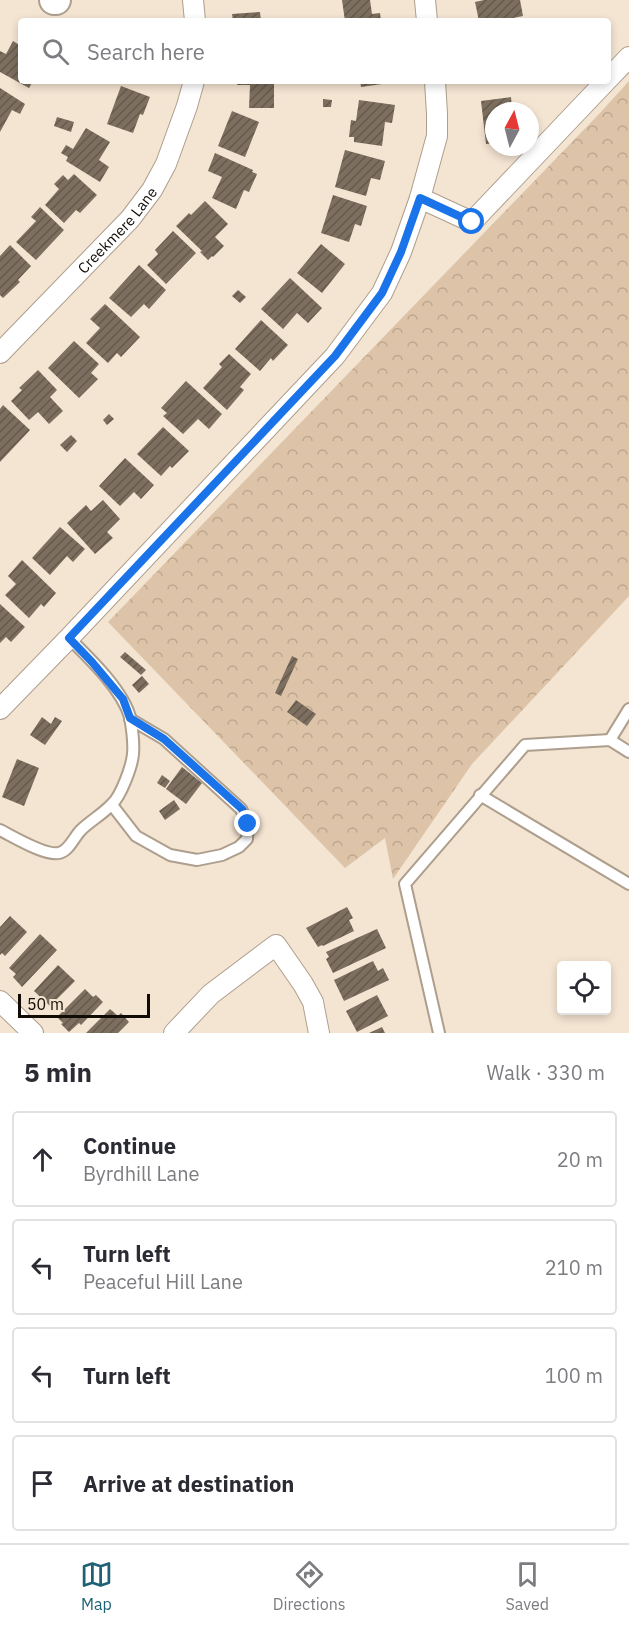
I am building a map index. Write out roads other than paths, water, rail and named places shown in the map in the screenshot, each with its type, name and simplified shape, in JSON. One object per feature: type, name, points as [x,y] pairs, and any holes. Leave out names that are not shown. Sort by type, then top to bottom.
[{"type":"street","points":[[193,0],[195,18]]},
{"type":"street","points":[[425,0],[427,18]]},
{"type":"street","points":[[611,76],[629,57]]},
{"type":"street","name":"Creekmere Lane","points":[[0,353],[130,219],[152,190],[166,164],[193,84]]},
{"type":"street","points":[[0,709],[335,356],[382,293],[401,252],[420,198],[436,136],[435,84]]},
{"type":"street","points":[[420,198],[472,222],[603,84]]},
{"type":"street","points":[[174,1033],[211,994],[276,945],[313,1002],[319,1033]]},
{"type":"street","points":[[0,1001],[33,1033]]},
{"type":"lane","points":[[0,830],[47,853],[58,854],[66,850],[74,837],[89,822],[112,805],[122,792],[133,756],[130,718],[123,699],[69,638]]},
{"type":"lane","points":[[610,740],[629,710]]},
{"type":"lane","points":[[112,805],[136,836],[170,855],[197,860],[222,855],[239,847],[247,838],[248,824],[242,809],[164,739],[130,718]]},
{"type":"lane","points":[[439,1033],[405,884],[525,745],[610,740],[629,752]]},
{"type":"lane","points":[[480,795],[629,884]]}]
